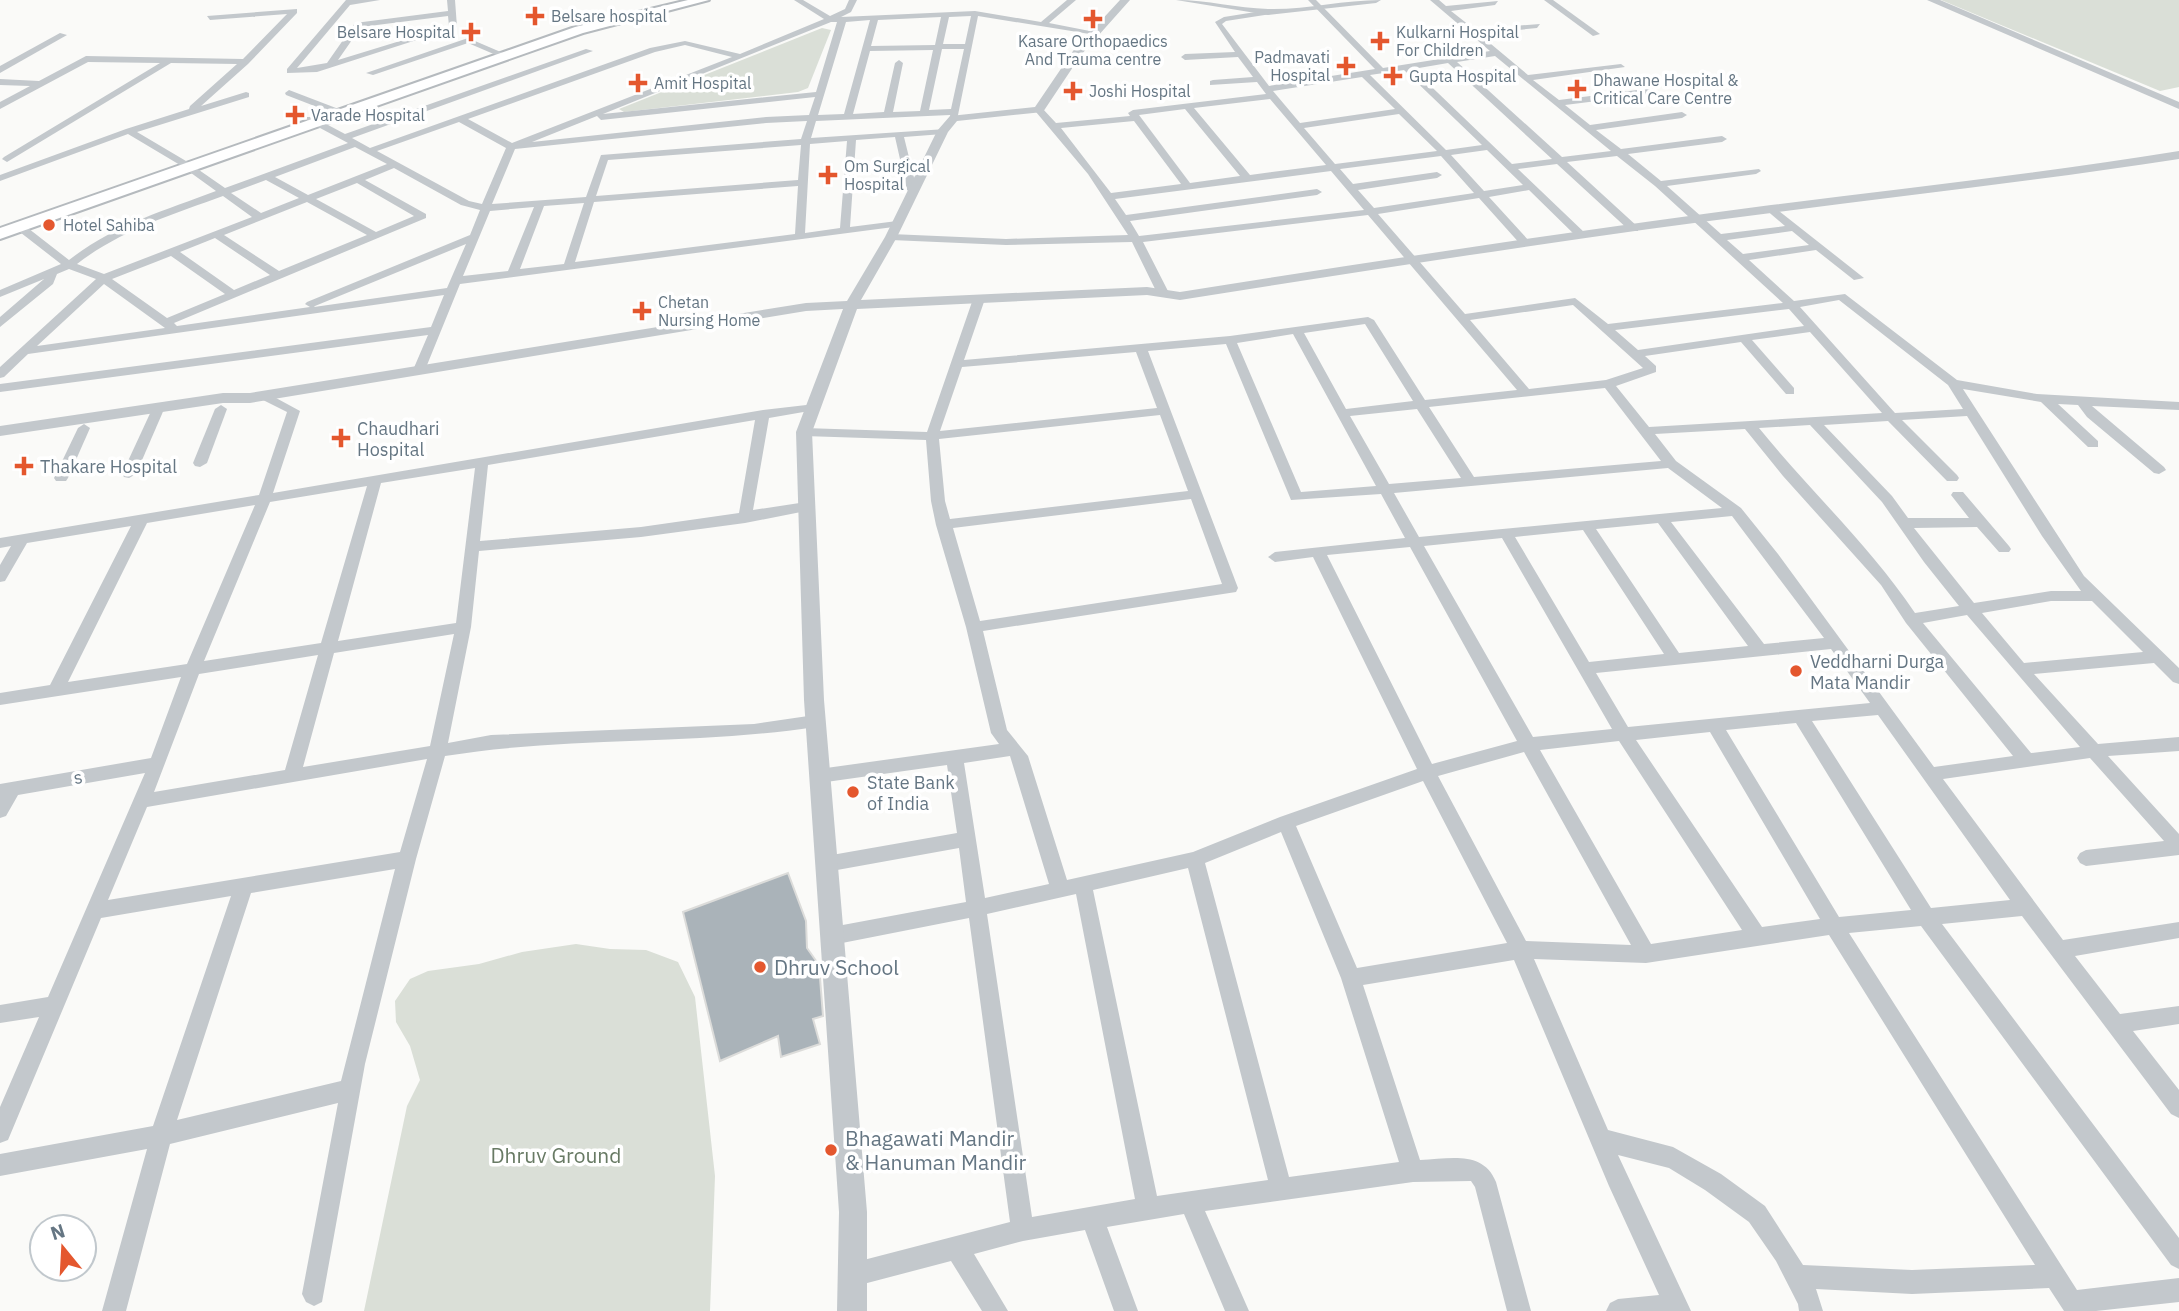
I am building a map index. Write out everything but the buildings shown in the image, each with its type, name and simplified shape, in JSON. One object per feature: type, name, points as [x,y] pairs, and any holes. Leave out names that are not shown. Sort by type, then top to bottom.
[{"type":"main road","points":[[0,234],[185,165],[596,21],[684,0]]},
{"type":"main road","points":[[313,120],[333,110],[602,23],[703,0]]},
{"type":"main road","points":[[0,226],[185,165]]},
{"type":"street","points":[[376,0],[349,2],[290,71],[330,65],[453,27],[451,1],[438,4]]},
{"type":"street","points":[[798,0],[837,20]]},
{"type":"street","points":[[800,235],[806,139],[820,94],[837,20],[848,10],[853,0]]},
{"type":"street","points":[[1043,24],[1072,0]]},
{"type":"street","points":[[1039,110],[1077,52],[1125,0]]},
{"type":"street","points":[[1181,0],[1268,12]]},
{"type":"street","points":[[1372,0],[1315,3],[1219,21],[1258,79],[1526,393]]},
{"type":"street","points":[[1434,0],[1526,78],[1659,184],[1792,305],[1891,416],[1952,478]]},
{"type":"street","points":[[1548,0],[1596,34]]},
{"type":"street","points":[[1934,1],[2179,103]]},
{"type":"street","points":[[1315,3],[1382,72]]},
{"type":"street","points":[[1445,9],[1495,4]]},
{"type":"street","points":[[188,113],[245,62],[294,11],[210,18]]},
{"type":"street","points":[[330,65],[358,26],[452,13]]},
{"type":"street","points":[[852,1311],[853,1212],[815,720],[804,432],[811,407],[852,304],[891,237],[943,131],[955,115],[975,13]]},
{"type":"street","points":[[419,370],[511,147],[837,20],[975,13],[1096,33]]},
{"type":"street","points":[[924,113],[945,15]]},
{"type":"street","points":[[848,117],[875,18]]},
{"type":"street","points":[[1472,32],[1537,26]]},
{"type":"street","points":[[446,29],[503,54]]},
{"type":"street","points":[[0,70],[64,35]]},
{"type":"street","points":[[370,72],[468,40]]},
{"type":"street","points":[[369,151],[653,50],[685,43],[742,57]]},
{"type":"street","points":[[867,49],[969,47]]},
{"type":"street","points":[[344,138],[589,51]]},
{"type":"street","points":[[1187,186],[1133,113],[1496,53]]},
{"type":"street","points":[[1185,57],[1239,54]]},
{"type":"street","points":[[0,106],[86,59],[245,62]]},
{"type":"street","points":[[4,159],[168,61]]},
{"type":"street","points":[[1450,61],[1634,229]]},
{"type":"street","points":[[888,115],[899,63]]},
{"type":"street","points":[[1526,78],[1621,67]]},
{"type":"street","points":[[1406,68],[1582,236]]},
{"type":"street","points":[[1364,74],[1443,152],[1526,244]]},
{"type":"street","points":[[1213,83],[1258,79]]},
{"type":"street","points":[[0,82],[41,84]]},
{"type":"street","points":[[1557,103],[1653,91]]},
{"type":"street","points":[[289,93],[333,110]]},
{"type":"street","points":[[581,119],[820,94]]},
{"type":"street","points":[[0,178],[53,161],[129,131],[246,95]]},
{"type":"street","points":[[1187,106],[1247,178]]},
{"type":"street","points":[[461,119],[511,147],[766,120],[1039,110],[1055,126],[1135,238],[1163,293]]},
{"type":"street","points":[[1297,126],[1401,111]]},
{"type":"street","points":[[1588,128],[1682,115]]},
{"type":"street","points":[[1055,126],[1136,118]]},
{"type":"street","points":[[313,120],[465,202],[484,208],[803,183]]},
{"type":"street","points":[[129,131],[185,165],[259,217]]},
{"type":"street","points":[[569,265],[604,157],[806,139],[943,131]]},
{"type":"street","points":[[899,134],[912,190]]},
{"type":"street","points":[[845,230],[852,137]]},
{"type":"street","points":[[1510,167],[1722,139]]},
{"type":"street","points":[[0,293],[69,265],[99,242],[142,222],[355,144]]},
{"type":"street","points":[[1106,197],[1489,147]]},
{"type":"street","points":[[0,442],[84,428],[223,398],[257,397],[794,309],[979,299],[1163,293],[1180,296],[1412,259],[1770,209],[2059,174],[2179,155]]},
{"type":"street","points":[[4,159],[53,161]]},
{"type":"street","points":[[0,373],[104,278],[394,165]]},
{"type":"street","points":[[1659,184],[1756,171]]},
{"type":"street","points":[[1349,188],[1437,175]]},
{"type":"street","points":[[266,176],[376,236]]},
{"type":"street","points":[[170,326],[234,295],[422,216],[357,179]]},
{"type":"street","points":[[891,237],[1006,242],[1135,238],[1370,212],[1531,187]]},
{"type":"street","points":[[1122,219],[1317,192]]},
{"type":"street","points":[[513,273],[540,204]]},
{"type":"street","points":[[1770,209],[1858,278]]},
{"type":"street","points":[[24,351],[170,326],[290,313],[513,273],[897,224]]},
{"type":"street","points":[[20,226],[69,265],[104,278],[170,326]]},
{"type":"street","points":[[1718,239],[1794,228]]},
{"type":"street","points":[[216,234],[279,276]]},
{"type":"street","points":[[290,313],[473,237]]},
{"type":"street","points":[[1740,258],[1818,247]]},
{"type":"street","points":[[172,251],[234,295]]},
{"type":"street","points":[[0,323],[49,282],[52,272]]},
{"type":"street","points":[[1606,328],[1792,305],[1841,296],[1953,383],[2046,533],[2079,580],[2179,678]]},
{"type":"street","points":[[979,299],[933,436],[943,524],[974,627],[999,733],[1020,755],[1060,890]]},
{"type":"street","points":[[1342,413],[1608,384],[1652,369],[1575,301],[1463,318]]},
{"type":"street","points":[[957,364],[1230,340],[1368,320],[1470,482]]},
{"type":"street","points":[[1635,354],[1812,328]]},
{"type":"street","points":[[0,388],[435,330]]},
{"type":"street","points":[[1297,331],[1646,954]]},
{"type":"street","points":[[1744,338],[1790,391]]},
{"type":"street","points":[[1230,340],[1296,497],[1671,464]]},
{"type":"street","points":[[974,627],[1231,588],[1141,349]]},
{"type":"street","points":[[1953,383],[1982,391],[2082,402],[2179,406]]},
{"type":"street","points":[[1608,384],[1671,464],[1736,511],[2026,906],[2179,1107]]},
{"type":"street","points":[[0,431],[157,413],[221,409],[257,397],[294,411],[264,500],[157,764],[0,1132]]},
{"type":"street","points":[[2044,398],[2093,444]]},
{"type":"street","points":[[2082,402],[2092,414],[2159,470]]},
{"type":"street","points":[[0,543],[811,407]]},
{"type":"street","points":[[200,463],[221,409]]},
{"type":"street","points":[[804,432],[933,436],[1164,411]]},
{"type":"street","points":[[1645,431],[1972,412]]},
{"type":"street","points":[[129,474],[157,413]]},
{"type":"street","points":[[745,518],[763,414]]},
{"type":"street","points":[[1813,421],[1887,499],[1971,610],[2020,669],[2179,846]]},
{"type":"street","points":[[1749,425],[1788,473],[1886,581],[1912,619],[2027,761]]},
{"type":"street","points":[[61,478],[84,428]]},
{"type":"street","points":[[314,1294],[351,1089],[407,859],[419,827],[438,750],[463,627],[482,463]]},
{"type":"street","points":[[292,774],[375,482]]},
{"type":"street","points":[[943,524],[1197,494]]},
{"type":"street","points":[[1958,495],[2004,548]]},
{"type":"street","points":[[472,548],[641,532],[806,507]]},
{"type":"street","points":[[1275,557],[1736,511]]},
{"type":"street","points":[[1662,519],[1759,651]]},
{"type":"street","points":[[56,690],[141,520]]},
{"type":"street","points":[[1904,523],[1980,522]]},
{"type":"street","points":[[1587,526],[1676,660]]},
{"type":"street","points":[[1506,533],[1624,735],[1757,936]]},
{"type":"street","points":[[0,577],[22,540]]},
{"type":"street","points":[[1318,551],[1427,772],[1520,950],[1600,1139],[1678,1308],[1618,1311]]},
{"type":"street","points":[[1912,619],[2051,596],[2095,596]]},
{"type":"street","points":[[0,699],[463,627]]},
{"type":"street","points":[[1585,668],[1835,643]]},
{"type":"street","points":[[2020,669],[2158,657]]},
{"type":"street","points":[[832,936],[978,908],[1195,859],[1286,822],[1427,772],[1530,744],[1882,708]]},
{"type":"street","points":[[1801,717],[1926,917],[2179,1256]]},
{"type":"street","points":[[141,801],[491,742],[754,730],[815,720]]},
{"type":"street","points":[[1715,726],[1833,926],[2074,1307],[2179,1290]]},
{"type":"street","points":[[1930,774],[2095,751],[2179,744]]},
{"type":"street","points":[[820,776],[1014,748]]},
{"type":"street","points":[[955,758],[1023,1230]]},
{"type":"street","name":"s","points":[[6,790],[157,764]]},
{"type":"street","points":[[0,811],[6,790]]},
{"type":"street","points":[[1286,822],[1351,978],[1413,1171]]},
{"type":"street","points":[[826,864],[966,839]]},
{"type":"street","points":[[2086,858],[2179,846]]},
{"type":"street","points":[[94,911],[407,859]]},
{"type":"street","points":[[1195,859],[1281,1188]]},
{"type":"street","points":[[1083,884],[1148,1208]]},
{"type":"street","points":[[114,1311],[161,1135],[244,885]]},
{"type":"street","points":[[1351,978],[1520,950],[1646,954],[1833,926],[2026,906]]},
{"type":"street","points":[[2059,950],[2179,930]]},
{"type":"street","points":[[0,1014],[54,1005]]},
{"type":"street","points":[[2116,1024],[2179,1015]]},
{"type":"street","points":[[0,1165],[161,1135],[351,1089]]},
{"type":"street","points":[[1600,1139],[1673,1158],[1713,1182],[1757,1214],[1784,1253],[1810,1302],[1811,1311]]},
{"type":"street","points":[[852,1275],[1023,1230],[1148,1208],[1413,1171],[1472,1170],[1479,1173],[1485,1182],[1519,1311]]},
{"type":"street","points":[[1190,1202],[1237,1311]]},
{"type":"street","points":[[1092,1218],[1126,1311]]},
{"type":"street","points":[[956,1248],[996,1311]]},
{"type":"street","points":[[1796,1276],[1912,1282],[2054,1276]]},
{"type":"green space","points":[[1941,0],[2179,0],[2179,87],[2160,91]]},
{"type":"green space","points":[[822,28],[831,30],[808,88],[798,92],[624,112],[619,109]]},
{"type":"green space","name":"Dhruv Ground","points":[[576,944],[646,950],[678,962],[695,997],[715,1176],[710,1311],[364,1311],[407,1106],[420,1080],[410,1046],[396,1022],[395,1001],[410,979],[428,971],[479,964],[522,952]]},
{"type":"place","name":"Belsare hospital","points":[[535,16]]},
{"type":"place","name":"Kasare Orthopaedics And Trauma centre","points":[[1093,19]]},
{"type":"place","name":"Belsare Hospital","points":[[471,32]]},
{"type":"place","name":"Kulkarni Hospital For Children","points":[[1380,41]]},
{"type":"place","name":"Padmavati Hospital","points":[[1346,66]]},
{"type":"place","name":"Gupta Hospital","points":[[1393,76]]},
{"type":"place","name":"Amit Hospital","points":[[638,83]]},
{"type":"place","name":"Dhawane Hospital & Critical Care Centre","points":[[1577,89]]},
{"type":"place","name":"Joshi Hospital","points":[[1073,91]]},
{"type":"place","name":"Varade Hospital","points":[[295,115]]},
{"type":"place","name":"Om Surgical Hospital","points":[[828,175]]},
{"type":"place","name":"Hotel Sahiba","points":[[49,225]]},
{"type":"place","name":"Chetan Nursing Home","points":[[642,311]]},
{"type":"place","name":"Chaudhari Hospital","points":[[341,438]]},
{"type":"place","name":"Thakare Hospital","points":[[24,466]]},
{"type":"place","name":"Veddharni Durga Mata Mandir","points":[[1796,671]]},
{"type":"place","name":"State Bank of India","points":[[853,792]]},
{"type":"place","name":"Dhruv School","points":[[760,967]]},
{"type":"place","name":"Bhagawati Mandir & Hanuman Mandir","points":[[831,1150]]}]
